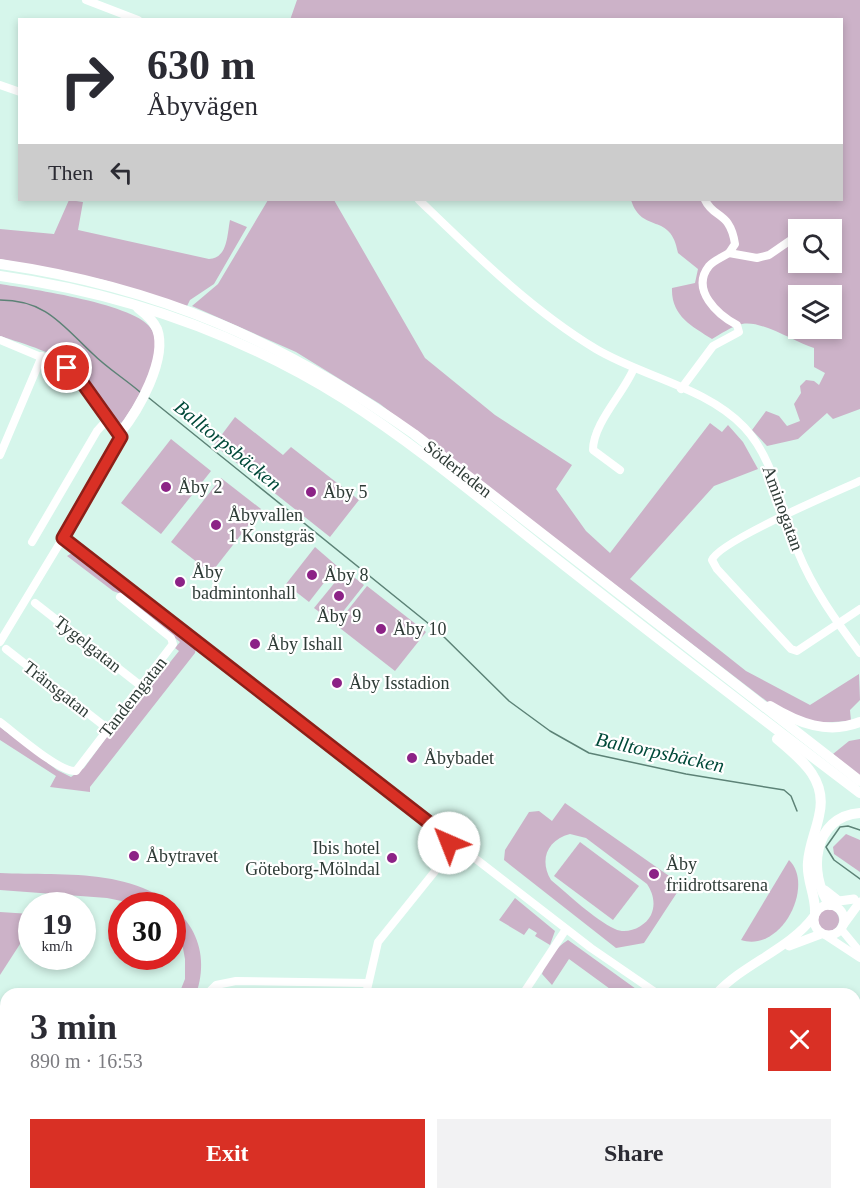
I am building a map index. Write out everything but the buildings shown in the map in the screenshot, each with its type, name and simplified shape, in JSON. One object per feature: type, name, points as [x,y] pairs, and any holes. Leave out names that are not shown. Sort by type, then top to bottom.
[{"type":"highway","name":"Söderleden","points":[[0,264],[82,279],[166,303],[248,335],[315,369],[414,434],[732,684],[860,781]]},
{"type":"highway","name":"Söderleden","points":[[0,276],[69,288],[133,304],[237,343],[306,376],[350,404],[450,476],[712,681],[860,793]]},
{"type":"highway","points":[[120,433],[144,395],[156,363],[159,335],[149,317],[133,304]]},
{"type":"highway","points":[[712,681],[797,756],[817,780],[822,801],[807,871],[815,915]]},
{"type":"highway","points":[[732,684],[776,710],[812,726],[836,728],[860,722]]},
{"type":"highway","points":[[833,906],[821,892],[816,859],[825,832],[844,816],[860,813]]},
{"type":"main road","points":[[820,884],[836,900],[858,899]]},
{"type":"main road","points":[[722,988],[736,975],[799,933],[823,906],[833,906],[858,899]]},
{"type":"main road","points":[[729,988],[778,952],[800,940],[823,934],[834,935],[842,927],[858,899]]},
{"type":"main road","points":[[833,906],[842,913],[842,927]]},
{"type":"main road","points":[[815,915],[814,926],[823,934]]},
{"type":"street","points":[[86,0],[133,18]]},
{"type":"street","points":[[109,18],[112,10]]},
{"type":"street","points":[[0,85],[18,91]]},
{"type":"street","name":"Aminogatan","points":[[420,201],[488,266],[596,349],[716,405],[746,429],[765,459],[807,573],[838,624],[860,652]]},
{"type":"street","points":[[681,389],[713,346],[739,332],[736,325],[712,308],[705,287],[709,266],[729,253],[735,244],[733,229],[725,217],[712,209],[706,201]]},
{"type":"street","points":[[729,253],[757,258],[769,255],[788,242]]},
{"type":"street","points":[[0,340],[42,356],[75,375],[107,420],[120,433],[120,443],[0,642]]},
{"type":"street","points":[[0,455],[42,356]]},
{"type":"street","points":[[620,470],[593,450],[593,442],[605,416],[634,368]]},
{"type":"street","points":[[32,542],[97,431],[107,420]]},
{"type":"street","points":[[860,481],[785,516],[720,550],[713,556],[713,563],[791,649],[797,651],[860,609]]},
{"type":"street","points":[[63,538],[450,839]]},
{"type":"street","name":"Tandemgatan","points":[[0,722],[69,771],[76,771],[174,642],[120,597]]},
{"type":"street","name":"Tygelgatan","points":[[35,603],[141,686]]},
{"type":"street","name":"Tränsgatan","points":[[6,649],[108,729]]},
{"type":"street","points":[[450,839],[457,836],[463,838],[463,849]]},
{"type":"street","points":[[450,839],[449,845],[452,850],[456,852],[463,849]]},
{"type":"street","points":[[463,849],[566,929],[650,988]]},
{"type":"street","points":[[367,988],[375,949],[382,936],[452,850]]},
{"type":"street","points":[[842,927],[849,942],[860,952]]},
{"type":"street","points":[[527,988],[566,929]]},
{"type":"street","points":[[823,934],[860,958]]},
{"type":"street","points":[[213,988],[216,985],[236,981],[368,983]]},
{"type":"shaded area","points":[[297,0],[860,0],[860,409],[833,419],[827,413],[798,439],[767,446],[752,430],[766,411],[779,416],[787,426],[800,421],[794,404],[801,393],[800,386],[806,380],[814,381],[819,385],[825,373],[814,367],[814,348],[793,339],[842,339],[842,285],[788,285],[788,337],[759,325],[742,324],[712,339],[684,319],[675,306],[673,298],[672,288],[695,283],[698,269],[678,253],[669,232],[642,217],[631,201],[843,201],[843,18],[291,18]]},
{"type":"shaded area","points":[[69,201],[83,202],[78,230],[209,259],[220,255],[226,245],[230,220],[247,227],[214,284],[190,300],[187,306],[104,280],[0,259],[0,229],[54,234]]},
{"type":"shaded area","points":[[267,201],[335,201],[425,358],[495,415],[572,465],[556,489],[586,531],[610,553],[710,423],[722,432],[728,425],[743,442],[758,469],[714,486],[630,579],[746,671],[810,705],[859,674],[860,700],[850,710],[851,721],[814,723],[769,703],[380,404],[296,352],[192,306],[218,284]]},
{"type":"shaded area","points":[[0,284],[106,305],[143,321],[152,330],[155,353],[148,378],[122,423],[109,416],[70,365],[41,350],[0,336]]},
{"type":"shaded area","name":"Åby 5","points":[[235,417],[283,455],[291,447],[359,500],[330,537],[214,445]]},
{"type":"shaded area","name":"Åby 2","points":[[171,439],[211,471],[161,534],[121,503]]},
{"type":"shaded area","name":"Åbyvallen 1 Konstgräs","points":[[221,478],[261,509],[211,573],[171,542]]},
{"type":"shaded area","name":"Åby 8","points":[[315,547],[337,566],[309,602],[286,584]]},
{"type":"shaded area","points":[[72,553],[196,646],[195,653],[90,787],[90,792],[50,787],[56,776],[0,740],[0,727],[57,770],[71,777],[84,768],[154,673],[159,676],[179,651],[175,648],[180,642],[121,594],[113,591],[67,556]]},
{"type":"shaded area","name":"Åby 9","points":[[345,570],[364,585],[334,623],[314,608]]},
{"type":"shaded area","name":"Åby 10","points":[[367,586],[426,632],[395,671],[336,625]]},
{"type":"shaded area","points":[[860,739],[860,776],[833,754],[849,741]]},
{"type":"shaded area","name":"Åby friidrottsarena","points":[[565,803],[682,885],[644,943],[616,948],[504,860],[505,850],[529,812],[539,811],[552,821]],"holes":[[[570,834],[586,838],[647,884],[654,903],[651,915],[645,923],[630,930],[615,929],[590,913],[551,880],[546,865],[547,852],[551,846]]]},
{"type":"shaded area","points":[[846,834],[860,840],[860,872],[834,854],[833,847]]},
{"type":"shaded area","points":[[580,842],[639,886],[613,920],[554,876]]},
{"type":"shaded area","points":[[789,860],[796,871],[798,885],[796,900],[790,914],[781,927],[769,936],[756,941],[741,940]]},
{"type":"shaded area","points":[[0,873],[105,878],[151,892],[108,892],[108,898],[96,897],[96,892],[0,890]]},
{"type":"shaded area","points":[[515,898],[555,931],[550,945],[535,936],[537,933],[529,928],[524,935],[499,920]]},
{"type":"shaded area","points":[[828,909],[836,912],[839,920],[836,928],[828,931],[820,928],[817,920],[820,912]]},
{"type":"shaded area","points":[[0,912],[18,913],[18,947],[0,975]]},
{"type":"shaded area","points":[[186,922],[198,944],[201,969],[197,988],[181,988],[185,979]]},
{"type":"shaded area","points":[[568,940],[635,988],[609,988],[569,959],[552,985],[542,974],[559,946]]},
{"type":"waterway","name":"Balltorpsbäcken","points":[[0,300],[30,304],[52,316],[98,359],[140,392]]},
{"type":"waterway","name":"Balltorpsbäcken","points":[[149,398],[434,628]]},
{"type":"waterway","name":"Balltorpsbäcken","points":[[440,633],[509,701],[550,731],[589,753],[686,774],[784,790],[791,796],[797,811]]},
{"type":"waterway","name":"Balltorpsbäcken","points":[[860,830],[848,826],[840,827],[826,847],[834,860],[860,879]]},
{"type":"place","name":"Åby 2","points":[[166,487]]},
{"type":"place","name":"Åby 5","points":[[311,492]]},
{"type":"place","name":"Åbyvallen 1 Konstgräs","points":[[216,525]]},
{"type":"place","name":"Åby 8","points":[[312,575]]},
{"type":"place","name":"Åby badmintonhall","points":[[180,582]]},
{"type":"place","name":"Åby 9","points":[[339,596]]},
{"type":"place","name":"Åby 10","points":[[381,629]]},
{"type":"place","name":"Åby Ishall","points":[[255,644]]},
{"type":"place","name":"Åby Isstadion","points":[[337,683]]},
{"type":"place","name":"Åbybadet","points":[[412,758]]},
{"type":"place","name":"Åbytravet","points":[[134,856]]},
{"type":"place","name":"Ibis hotel Göteborg-Mölndal","points":[[392,858]]},
{"type":"place","name":"Åby friidrottsarena","points":[[654,874]]},
{"type":"route","points":[[67,368],[81,381],[110,424],[120,433],[121,441],[63,538],[450,839],[449,843]]}]
